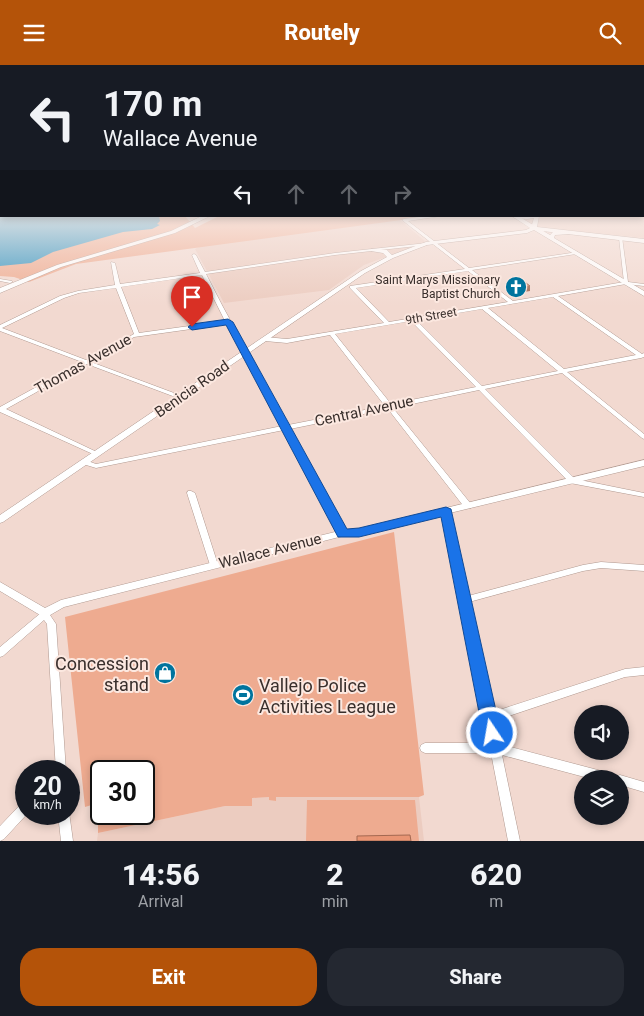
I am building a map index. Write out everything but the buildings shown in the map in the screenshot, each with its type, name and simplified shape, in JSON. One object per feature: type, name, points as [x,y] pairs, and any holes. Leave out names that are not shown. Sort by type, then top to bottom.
[{"type":"main road","points":[[1,290],[10,283],[73,257],[154,233]]},
{"type":"main road","points":[[1,290],[59,266],[166,233]]},
{"type":"main road","name":"Benicia Road","points":[[0,520],[344,285],[391,257],[426,244],[501,233]]},
{"type":"main road","points":[[543,233],[644,293]]},
{"type":"main road","points":[[551,238],[553,234],[565,233]]},
{"type":"main road","points":[[570,233],[644,241]]},
{"type":"main road","points":[[373,250],[385,251],[391,257]]},
{"type":"main road","name":"Wallace Avenue","points":[[46,614],[61,604],[214,565],[644,463]]},
{"type":"main road","points":[[0,586],[46,614]]},
{"type":"street","points":[[421,233],[511,302]]},
{"type":"street","points":[[621,238],[626,283]]},
{"type":"street","points":[[0,328],[62,297],[78,292],[426,244]]},
{"type":"street","points":[[344,285],[354,287],[576,253]]},
{"type":"street","points":[[194,255],[228,322],[343,533]]},
{"type":"street","points":[[113,263],[118,286],[137,335]]},
{"type":"street","points":[[0,280],[10,283]]},
{"type":"street","name":"9th Street","points":[[265,339],[287,341],[626,283],[644,285]]},
{"type":"street","points":[[354,287],[387,323]]},
{"type":"street","points":[[553,295],[643,356]]},
{"type":"street","points":[[483,307],[644,437]]},
{"type":"street","points":[[412,319],[573,481],[644,495]]},
{"type":"street","name":"Thomas Avenue","points":[[0,410],[137,335],[228,322]]},
{"type":"street","points":[[0,328],[180,397]]},
{"type":"street","points":[[331,333],[468,506]]},
{"type":"street","name":"Central Avenue","points":[[85,462],[96,466],[643,356]]},
{"type":"street","points":[[0,410],[97,454]]},
{"type":"street","points":[[190,493],[214,565]]},
{"type":"street","points":[[446,511],[514,841]]},
{"type":"street","points":[[464,600],[583,568],[601,565],[644,568]]},
{"type":"street","points":[[46,614],[51,624],[60,760]]},
{"type":"street","name":"Wallace Avenue","points":[[0,653],[46,614]]},
{"type":"street","points":[[489,718],[625,673],[644,671]]},
{"type":"street","points":[[425,748],[495,748],[579,770]]},
{"type":"street","points":[[629,783],[644,787]]},
{"type":"street","points":[[0,835],[15,819]]},
{"type":"street","points":[[65,825],[67,841]]},
{"type":"shaded area","points":[[0,233],[304,233],[76,264],[29,282],[14,277],[0,276]]},
{"type":"shaded area","points":[[299,233],[416,233],[426,242],[364,265],[329,290],[224,303],[195,249],[201,246]]},
{"type":"shaded area","points":[[597,233],[644,233],[644,238]]},
{"type":"shaded area","name":"Vallejo Police Activities League","points":[[394,532],[424,795],[419,797],[276,797],[276,801],[269,800],[269,797],[252,798],[252,806],[225,806],[155,821],[155,760],[90,760],[90,805],[85,807],[65,617]]},
{"type":"shaded area","points":[[269,797],[275,801],[276,797],[419,797],[424,841],[97,841],[98,833],[136,825],[155,825],[155,821],[225,806],[252,806],[252,798]]},
{"type":"shaded area","points":[[307,800],[415,800],[419,841],[306,841]]},
{"type":"shaded area","name":"Vallejo Police Activities League","points":[[98,825],[136,825],[98,833]]},
{"type":"water","points":[[0,233],[119,233],[53,252],[31,263],[0,266]]},
{"type":"place","name":"Saint Marys Missionary Baptist Church","points":[[516,287]]},
{"type":"place","name":"Concession stand","points":[[165,673]]},
{"type":"place","name":"Vallejo Police Activities League","points":[[243,695]]},
{"type":"route","points":[[192,327],[228,322],[343,533],[359,532],[446,511],[492,733]]}]
